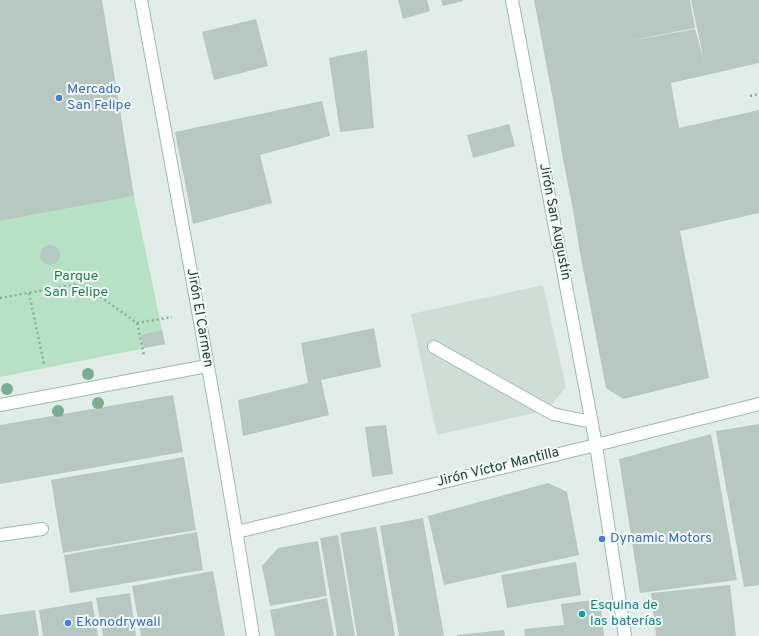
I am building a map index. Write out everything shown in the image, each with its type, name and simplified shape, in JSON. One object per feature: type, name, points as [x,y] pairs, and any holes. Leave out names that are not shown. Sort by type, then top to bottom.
[{"type":"street","name":"Jirón El Carmen","points":[[141,0],[208,366],[237,532],[253,636]]},
{"type":"street","name":"Jirón San Augustín","points":[[512,0],[596,445],[625,636]]},
{"type":"street","points":[[434,347],[553,414],[591,422]]},
{"type":"street","points":[[0,405],[208,366]]},
{"type":"street","name":"Jirón Víctor Mantilla","points":[[237,532],[759,404]]},
{"type":"street","points":[[0,535],[42,529]]},
{"type":"path","points":[[750,96],[759,94]]},
{"type":"path","points":[[0,298],[78,284],[101,297],[137,323],[142,348]]},
{"type":"path","points":[[29,293],[44,364]]},
{"type":"path","points":[[137,323],[172,317]]},
{"type":"shaded area","points":[[543,285],[566,387],[547,410],[437,435],[411,314]]},
{"type":"green space","name":"Parque San Felipe","points":[[134,196],[165,344],[0,377],[0,221]]},
{"type":"building","name":"Mercado San Felipe","points":[[0,0],[102,0],[134,196],[0,221]]},
{"type":"building","points":[[398,0],[427,0],[430,11],[403,19]]},
{"type":"building","points":[[441,0],[463,0],[463,1],[443,6]]},
{"type":"building","points":[[534,0],[690,0],[695,28],[624,42],[695,29],[704,61],[691,0],[759,0],[759,63],[671,83],[679,128],[759,110],[759,213],[680,231],[709,378],[623,399],[606,388]]},
{"type":"building","points":[[256,19],[268,66],[214,80],[202,32]]},
{"type":"building","points":[[367,50],[374,128],[340,132],[329,58]]},
{"type":"building","points":[[322,101],[330,136],[260,155],[272,203],[193,224],[175,132]]},
{"type":"building","points":[[509,124],[515,146],[473,158],[467,135]]},
{"type":"building","points":[[50,245],[57,248],[60,255],[57,262],[50,265],[43,262],[40,255],[43,248]]},
{"type":"building","points":[[374,328],[381,367],[321,380],[329,415],[243,436],[238,400],[308,383],[301,343]]},
{"type":"building","points":[[162,330],[165,344],[144,348],[141,335]]},
{"type":"building","points":[[173,395],[183,452],[0,484],[0,425]]},
{"type":"building","points":[[759,424],[759,585],[744,587],[716,431]]},
{"type":"building","points":[[386,425],[393,474],[372,477],[365,427]]},
{"type":"building","points":[[711,434],[737,580],[640,593],[619,459]]},
{"type":"building","points":[[184,457],[196,530],[63,553],[51,480]]},
{"type":"building","points":[[548,483],[567,492],[579,555],[444,585],[428,516]]},
{"type":"building","points":[[423,518],[444,636],[399,636],[380,526]]},
{"type":"building","points":[[376,527],[395,636],[357,636],[340,533]]},
{"type":"building","points":[[197,532],[203,570],[70,593],[64,555]]},
{"type":"building","points":[[338,535],[355,636],[337,636],[320,538]]},
{"type":"building","points":[[318,541],[327,596],[270,606],[262,566],[278,548]]},
{"type":"building","points":[[576,562],[581,595],[507,608],[501,575]]},
{"type":"building","points":[[213,571],[225,636],[141,636],[132,586]]},
{"type":"building","points":[[730,585],[736,636],[656,636],[651,593]]},
{"type":"building","points":[[130,593],[136,636],[103,636],[96,598]]},
{"type":"building","points":[[327,598],[334,636],[275,636],[270,610]]},
{"type":"building","name":"Esquina de las baterías","points":[[600,599],[604,636],[525,636],[524,629],[564,625],[561,604]]},
{"type":"building","name":"Ekonodrywall","points":[[92,601],[98,636],[43,636],[39,610]]},
{"type":"building","points":[[35,610],[39,636],[0,636],[0,615]]},
{"type":"building","points":[[504,630],[505,636],[457,636],[457,635]]},
{"type":"place","name":"Mercado San Felipe","points":[[59,98]]},
{"type":"place","name":"Dynamic Motors","points":[[602,539]]},
{"type":"place","name":"Esquina de las baterías","points":[[582,614]]},
{"type":"place","name":"Ekonodrywall","points":[[68,623]]}]
